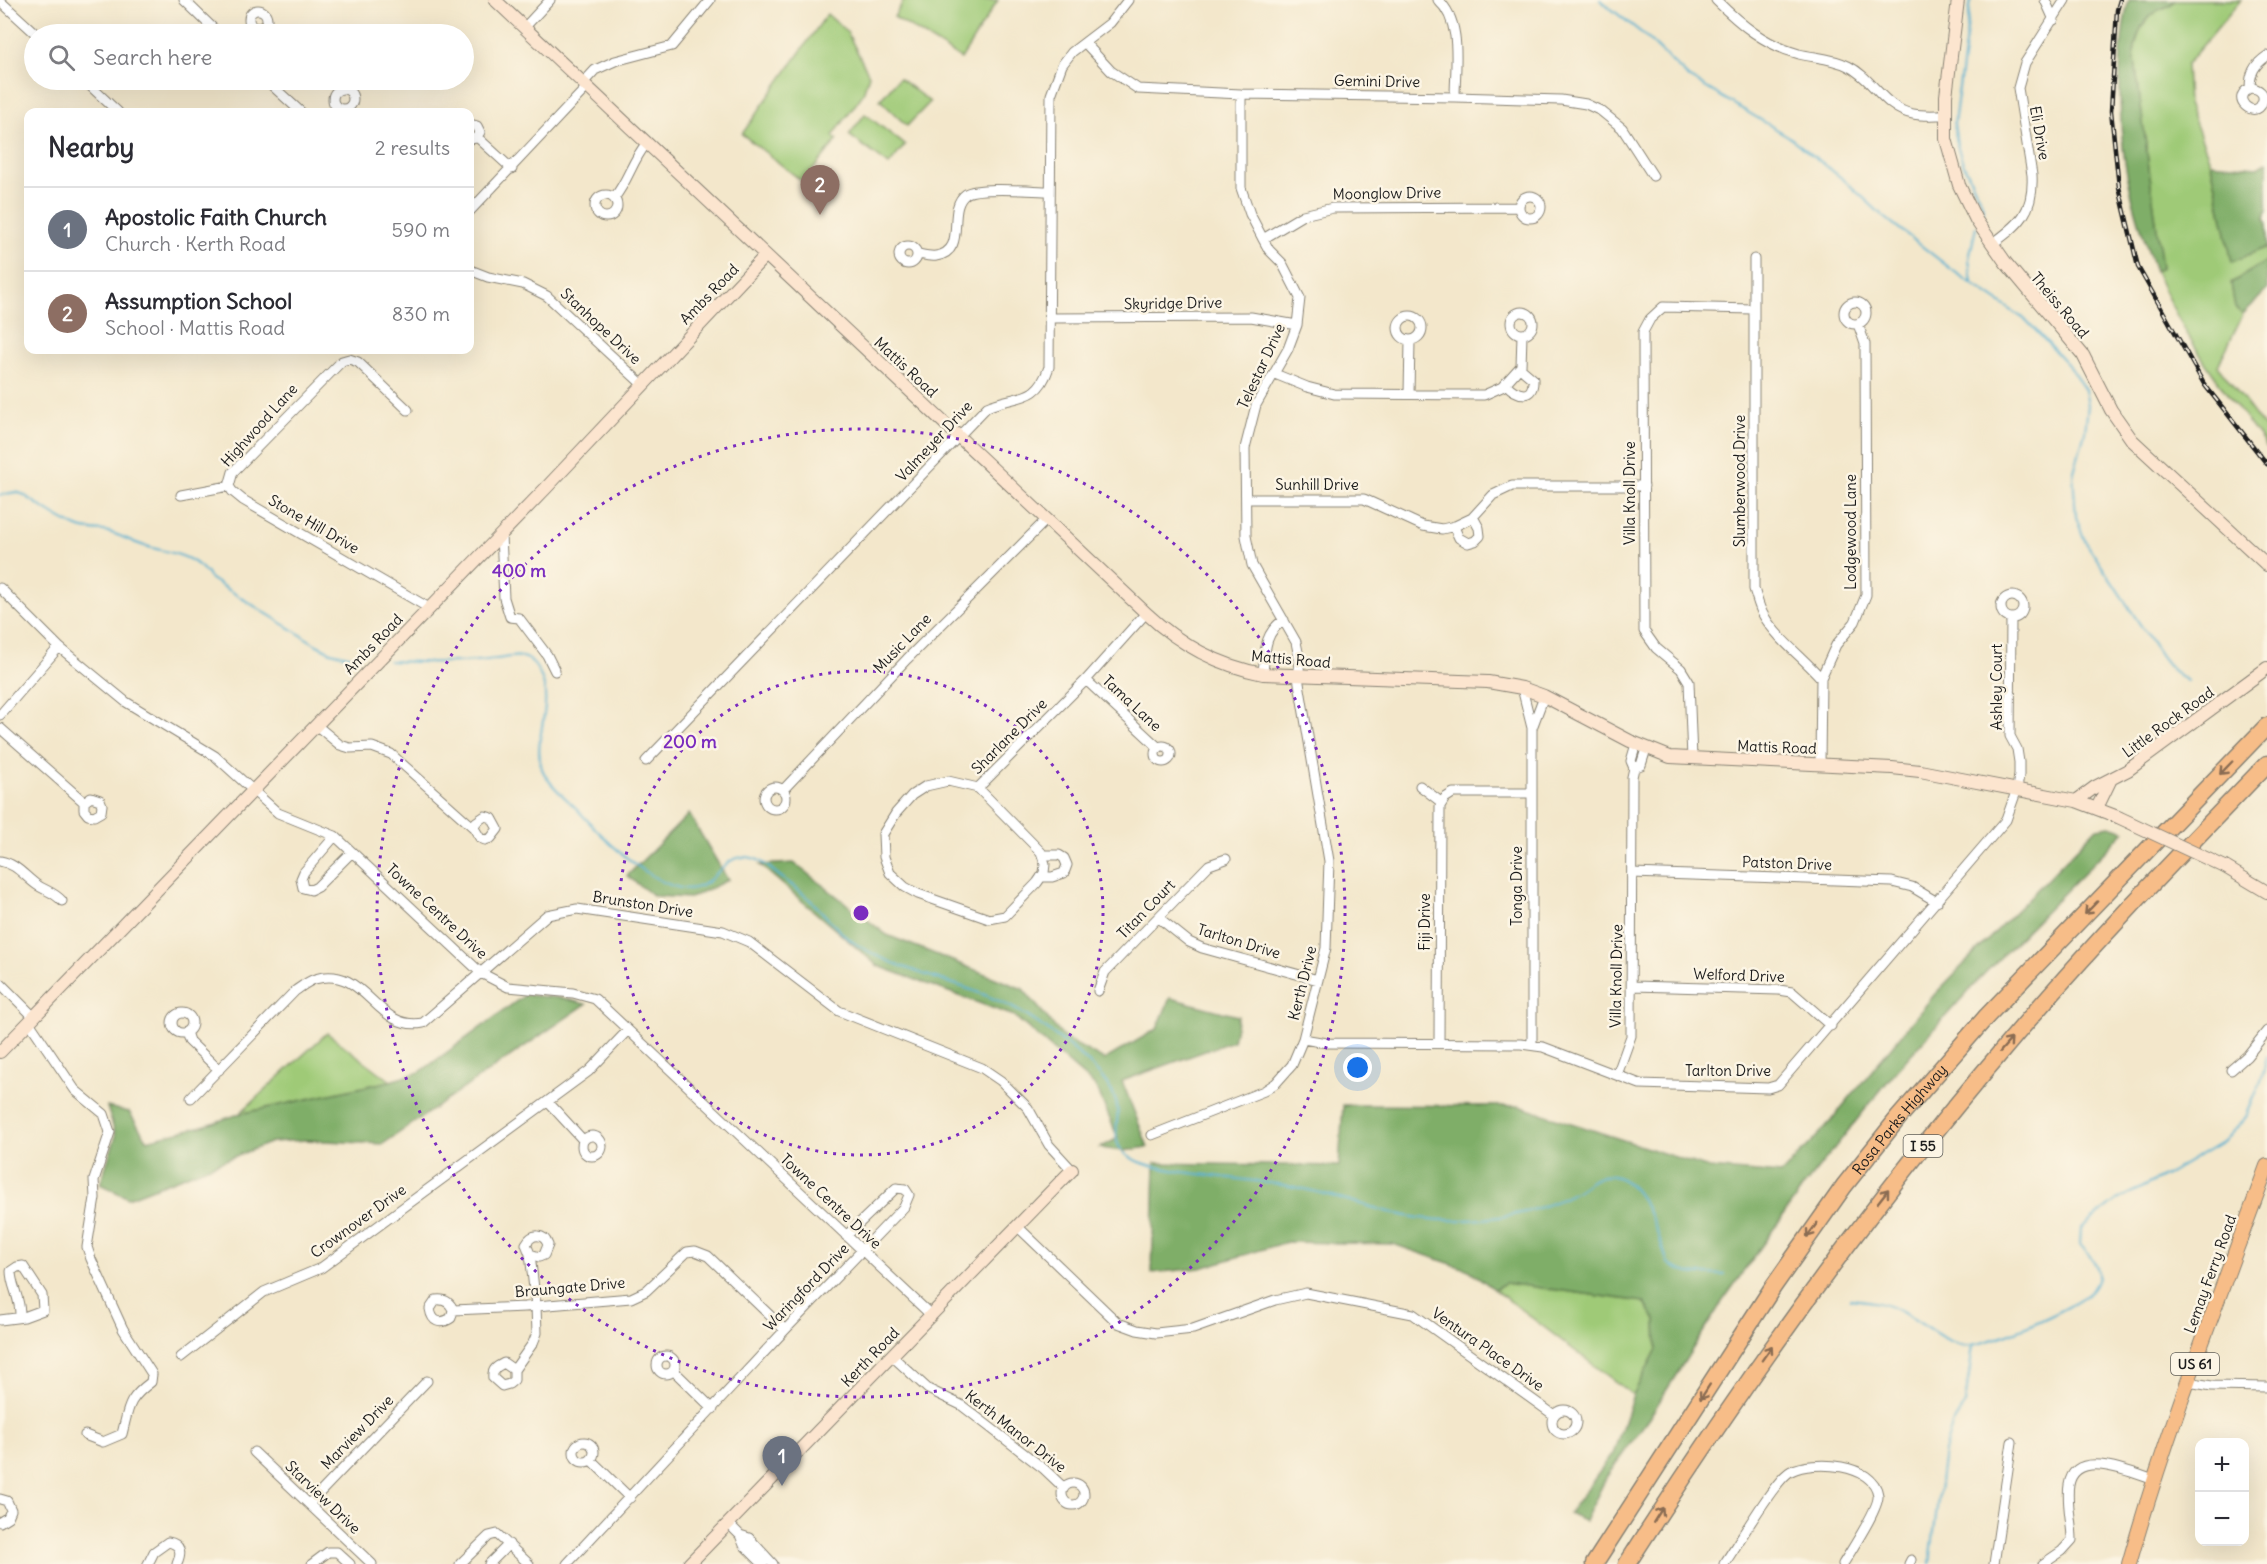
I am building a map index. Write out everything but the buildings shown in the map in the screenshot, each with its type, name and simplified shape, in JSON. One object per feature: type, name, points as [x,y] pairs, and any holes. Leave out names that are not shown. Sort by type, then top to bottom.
[{"type":"highway","name":"Rosa Parks Highway","points":[[1594,1564],[1773,1287],[1844,1186],[1899,1117],[1988,1016],[2267,726]]},
{"type":"highway","name":"I 55","points":[[1627,1564],[1769,1350],[1909,1164],[2058,986],[2267,764]]},
{"type":"main road","name":"Lemay Ferry Road","points":[[2129,1564],[2154,1480],[2267,1166]]},
{"type":"street","points":[[184,0],[209,24]]},
{"type":"street","name":"Mattis Road","points":[[495,0],[1046,520],[1146,613],[1189,647],[1231,666],[1263,674],[1488,682],[1522,688],[1544,696],[1661,755],[1692,759],[1920,771],[2076,801],[2118,817],[2224,867],[2267,892]]},
{"type":"street","points":[[524,28],[550,0]]},
{"type":"street","points":[[474,207],[512,169],[585,85],[595,70],[615,61],[672,46],[710,0]]},
{"type":"street","name":"Valmeyer Drive","points":[[646,761],[987,407],[1032,393],[1044,383],[1049,367],[1051,95],[1062,65],[1072,52],[1110,23],[1128,0]]},
{"type":"street","points":[[1438,0],[1451,17],[1455,32],[1455,97]]},
{"type":"street","points":[[1716,0],[1742,26],[1767,42],[1799,54],[1850,66],[1899,109],[1920,115],[1945,115]]},
{"type":"street","points":[[2045,0],[2054,20]]},
{"type":"street","name":"Eli Drive","points":[[1992,244],[2021,222],[2030,202],[2033,188],[2032,175],[2018,88],[2025,63],[2065,0]]},
{"type":"street","points":[[0,1],[25,24]]},
{"type":"street","name":"Theiss Road","points":[[1955,3],[1945,115],[1947,139],[1953,170],[1978,223],[1992,244],[2083,354],[2111,410],[2132,440],[2267,565]]},
{"type":"street","name":"Gemini Drive","points":[[1085,43],[1111,71],[1138,89],[1241,94],[1561,100],[1586,104],[1601,111],[1622,128],[1653,176]]},
{"type":"street","points":[[2250,88],[2250,74],[2267,56]]},
{"type":"street","points":[[95,90],[114,108]]},
{"type":"street","points":[[277,90],[297,108]]},
{"type":"street","name":"Telestar Drive","points":[[1241,94],[1241,188],[1250,214],[1263,239],[1269,250],[1282,263],[1300,298],[1297,325],[1288,349],[1256,405],[1245,448],[1246,536],[1252,565],[1296,642],[1300,662],[1298,677]]},
{"type":"street","points":[[474,126],[478,127],[480,132],[474,137]]},
{"type":"street","points":[[474,139],[512,169]]},
{"type":"street","points":[[614,198],[623,187],[633,162],[646,144]]},
{"type":"street","points":[[918,254],[936,256],[946,252],[955,241],[958,204],[966,194],[979,190],[1050,191]]},
{"type":"street","name":"Moonglow Drive","points":[[1263,239],[1303,215],[1333,208],[1518,207]]},
{"type":"street","name":"Ambs Road","points":[[0,1052],[501,535],[765,256]]},
{"type":"street","name":"Slumberwood Drive","points":[[1754,259],[1754,589],[1762,614],[1778,635],[1804,658],[1821,678]]},
{"type":"street","name":"Stanhope Drive","points":[[474,272],[488,277],[523,284],[547,296],[643,385]]},
{"type":"street","name":"Villa Knoll Drive","points":[[1692,759],[1689,682],[1681,669],[1656,648],[1644,631],[1644,332],[1650,319],[1663,307],[1753,309]]},
{"type":"street","name":"Skyridge Drive","points":[[1050,318],[1251,317],[1297,325]]},
{"type":"street","name":"Lodgewood Lane","points":[[1820,764],[1821,678],[1836,645],[1855,622],[1866,596],[1865,344],[1858,324]]},
{"type":"street","points":[[1275,374],[1307,387],[1334,394],[1484,395],[1506,384],[1520,368],[1522,335]]},
{"type":"street","points":[[1409,394],[1410,341]]},
{"type":"street","points":[[344,354],[408,410]]},
{"type":"street","points":[[348,360],[352,354]]},
{"type":"street","name":"Highwood Lane","points":[[229,486],[233,472],[348,360]]},
{"type":"street","points":[[1506,384],[1512,391],[1522,394],[1529,393],[1533,379],[1520,368]]},
{"type":"street","points":[[181,495],[229,486]]},
{"type":"street","name":"Stone Hill Drive","points":[[229,486],[243,500],[429,608]]},
{"type":"street","name":"Sunhill Drive","points":[[1246,499],[1364,499],[1423,526],[1442,529],[1473,517],[1493,495],[1512,486],[1644,486]]},
{"type":"street","points":[[1454,526],[1459,538],[1468,543],[1475,542],[1480,536],[1479,528],[1473,517]]},
{"type":"street","name":"Music Lane","points":[[783,790],[907,659],[1046,520]]},
{"type":"street","points":[[501,535],[504,598],[510,617],[519,618],[547,655],[555,671]]},
{"type":"street","name":"Towne Centre Drive","points":[[0,588],[59,647],[126,702],[215,756],[278,813],[335,836],[481,973],[508,987],[573,993],[595,999],[931,1315]]},
{"type":"street","name":"Sharlane Drive","points":[[1041,877],[1005,916],[989,919],[939,902],[905,887],[890,873],[884,857],[883,834],[896,813],[912,795],[926,786],[948,781],[978,788],[1086,680],[1146,613]]},
{"type":"street","name":"Ashley Court","points":[[2012,618],[2010,736],[2019,762],[2016,789]]},
{"type":"street","points":[[1263,674],[1265,648],[1273,627],[1284,620]]},
{"type":"street","points":[[0,715],[59,647]]},
{"type":"street","name":"Little Rock Road","points":[[2076,801],[2111,778],[2128,770],[2267,668]]},
{"type":"street","name":"Kerth Drive","points":[[1152,1135],[1264,1090],[1276,1083],[1292,1065],[1303,1039],[1328,939],[1329,861],[1326,829],[1317,793],[1298,677]]},
{"type":"street","name":"Tama Lane","points":[[1086,680],[1158,748]]},
{"type":"street","name":"Tonga Drive","points":[[1522,688],[1532,728],[1532,1045]]},
{"type":"street","name":"Tonga Drive","points":[[1532,728],[1544,696]]},
{"type":"street","points":[[315,725],[340,745],[350,748],[372,747],[390,754],[474,828]]},
{"type":"street","points":[[0,728],[84,802]]},
{"type":"street","name":"Villa Knoll Drive","points":[[1617,1075],[1631,1036],[1633,986],[1632,777],[1634,768],[1641,765],[1641,746]]},
{"type":"street","points":[[2097,808],[2111,778]]},
{"type":"street","points":[[1420,786],[1441,802],[1453,793],[1531,793]]},
{"type":"street","points":[[978,788],[1042,855],[1045,864],[1041,877],[1052,877],[1064,873],[1067,864],[1064,858],[1059,855],[1042,855]]},
{"type":"street","name":"Tarlton Drive","points":[[1303,1039],[1327,1043],[1439,1042],[1532,1045],[1544,1047],[1640,1084],[1773,1088],[1785,1080],[2006,820],[2016,789]]},
{"type":"street","name":"Fiji Drive","points":[[1439,1042],[1439,812],[1441,802]]},
{"type":"street","points":[[335,836],[304,872],[300,879],[303,888],[311,890],[317,887],[352,852]]},
{"type":"street","name":"Titan Court","points":[[1098,991],[1105,972],[1209,865],[1226,859]]},
{"type":"street","points":[[0,861],[15,866],[38,885],[53,892],[62,901]]},
{"type":"street","name":"Patston Drive","points":[[1632,873],[1892,882],[1912,887],[1937,902]]},
{"type":"street","name":"Brunston Drive","points":[[191,1098],[295,991],[314,979],[335,976],[350,981],[383,1012],[403,1024],[423,1023],[547,915],[577,909],[723,931],[749,942],[839,1011],[982,1068],[991,1074],[1028,1108],[1049,1145],[1072,1170]]},
{"type":"street","name":"Tarlton Drive","points":[[1159,918],[1189,942],[1202,948],[1318,980]]},
{"type":"street","points":[[0,983],[31,1019],[75,1090],[104,1114],[110,1132],[94,1180],[95,1198],[87,1246],[123,1329],[152,1374],[151,1382],[135,1394],[129,1405],[122,1434],[103,1442],[85,1435]]},
{"type":"street","name":"Welford Drive","points":[[1633,986],[1792,992],[1831,1026]]},
{"type":"street","name":"Crownover Drive","points":[[181,1357],[264,1292],[321,1268],[548,1102],[589,1071],[628,1030]]},
{"type":"street","points":[[2231,1070],[2247,1056],[2267,1031]]},
{"type":"street","points":[[186,1032],[189,1041],[219,1070]]},
{"type":"street","points":[[548,1102],[583,1140]]},
{"type":"street","name":"Kerth Road","points":[[689,1564],[1072,1170]]},
{"type":"street","name":"Waringford Drive","points":[[567,1564],[904,1206],[909,1195],[905,1190],[896,1188],[846,1236]]},
{"type":"street","name":"Ventura Place Drive","points":[[1017,1227],[1119,1323],[1128,1327],[1156,1333],[1193,1329],[1275,1300],[1306,1293],[1413,1314],[1554,1415]]},
{"type":"street","name":"Braungate Drive","points":[[453,1310],[631,1298],[646,1291],[687,1252],[694,1251],[708,1256],[785,1330]]},
{"type":"street","points":[[514,1370],[533,1343],[537,1333],[530,1254]]},
{"type":"street","points":[[0,1320],[20,1317],[42,1310],[44,1300],[31,1275],[23,1266],[11,1271],[11,1278],[20,1304],[20,1317]]},
{"type":"street","name":"Kerth Manor Drive","points":[[892,1356],[928,1389],[961,1405],[1044,1469],[1064,1488]]},
{"type":"street","points":[[674,1371],[713,1409]]},
{"type":"street","name":"Marview Drive","points":[[309,1503],[427,1381]]},
{"type":"street","points":[[2188,1382],[2212,1386],[2267,1388]]},
{"type":"street","points":[[1994,1564],[2012,1442]]},
{"type":"street","name":"Starview Drive","points":[[254,1452],[372,1564]]},
{"type":"street","points":[[591,1460],[630,1498]]},
{"type":"street","points":[[2043,1564],[2062,1551],[2072,1540],[2069,1482],[2077,1471],[2090,1465],[2104,1464],[2154,1480]]},
{"type":"street","points":[[1724,1564],[1777,1485],[1789,1472],[1805,1466],[1840,1466],[1855,1471],[1869,1480],[1878,1496],[1876,1507],[1842,1564]]},
{"type":"street","points":[[0,1499],[7,1501],[11,1510],[8,1517],[0,1522]]},
{"type":"street","points":[[729,1524],[740,1535],[749,1538],[764,1564]]},
{"type":"street","points":[[460,1564],[489,1536],[500,1535],[529,1564]]},
{"type":"street","points":[[148,1564],[154,1552],[168,1542],[175,1543],[179,1548],[181,1555],[177,1564]]},
{"type":"street","points":[[489,1564],[509,1544]]},
{"type":"street","points":[[312,1564],[328,1552],[337,1552],[350,1564]]},
{"type":"street","points":[[758,1552],[773,1564]]},
{"type":"green space","points":[[904,0],[998,0],[961,59],[894,17]]},
{"type":"green space","points":[[2129,0],[2175,0],[2171,5],[2155,12],[2146,20],[2138,36],[2134,53],[2162,268],[2155,271],[2134,205],[2125,163],[2120,65]]},
{"type":"green space","points":[[2175,0],[2241,0],[2186,65],[2188,104],[2211,163],[2232,261],[2267,247],[2267,261],[2231,283],[2235,308],[2243,314],[2218,366],[2267,431],[2267,447],[2220,384],[2192,341],[2155,271],[2162,268],[2134,53],[2138,36],[2146,20],[2155,12],[2171,5]]},
{"type":"green space","points":[[827,14],[847,32],[869,75],[863,94],[833,136],[837,140],[803,182],[742,134]]},
{"type":"green space","points":[[899,78],[930,102],[907,126],[880,100]]},
{"type":"green space","points":[[865,114],[905,145],[889,165],[849,135]]},
{"type":"green space","points":[[2267,162],[2265,219],[2267,247],[2232,262],[2211,163],[2257,167]]},
{"type":"green space","points":[[2267,261],[2267,290],[2243,314],[2235,308],[2231,283]]},
{"type":"green space","points":[[689,814],[728,880],[690,898],[654,896],[627,876]]},
{"type":"green space","points":[[2110,826],[2125,831],[1983,975],[1896,1071],[1804,1186],[1722,1302],[1649,1418],[1607,1476],[1585,1521],[1569,1513],[1613,1454],[1633,1395],[1657,1349],[1656,1320],[1644,1302],[1505,1283],[1494,1289],[1469,1270],[1393,1244],[1287,1242],[1201,1268],[1152,1273],[1155,1163],[1339,1166],[1343,1105],[1519,1106],[1709,1168],[1781,1174],[1823,1130],[1934,995],[2097,828]]},
{"type":"green space","points":[[794,863],[887,935],[1023,989],[1064,1038],[1104,1060],[1157,1029],[1170,998],[1238,1016],[1233,1041],[1122,1081],[1148,1147],[1123,1151],[1100,1148],[1118,1138],[1096,1087],[1014,1016],[878,966],[760,865]]},
{"type":"green space","points":[[525,995],[562,998],[586,1004],[383,1144],[307,1140],[272,1142],[128,1198],[100,1184],[116,1136],[107,1107],[129,1112],[147,1140],[239,1114],[390,1081],[420,1072]]},
{"type":"green space","points":[[327,1033],[391,1081],[239,1114]]},
{"type":"green space","points":[[1505,1283],[1645,1302],[1656,1320],[1657,1349],[1633,1395],[1494,1289]]},
{"type":"waterway","points":[[1600,0],[1643,34],[1688,77],[1788,136],[1844,180],[1883,216],[1955,272],[2027,321],[2068,365],[2085,390],[2088,405],[2085,432],[2073,475],[2076,517],[2085,541],[2161,656],[2172,670],[2187,681]]},
{"type":"waterway","points":[[1971,0],[1954,124],[1963,163],[1983,206],[1982,221]]},
{"type":"waterway","points":[[1972,283],[1969,259],[1976,227]]},
{"type":"waterway","points":[[0,495],[16,492],[22,494],[77,527],[108,532],[139,544],[188,558],[204,570],[211,579],[317,645],[331,652],[352,657]]},
{"type":"waterway","points":[[389,661],[456,662],[517,657],[528,659],[538,671],[545,691],[539,747],[542,769],[556,789],[621,853],[654,877],[675,887],[691,889],[703,884],[731,861],[742,857],[756,859],[804,895],[856,944],[898,965],[988,996],[1010,1006],[1077,1052],[1099,1074],[1114,1096],[1117,1105],[1116,1131],[1119,1147],[1135,1160],[1183,1172],[1302,1189],[1406,1216],[1446,1220],[1486,1219],[1523,1212],[1566,1197],[1589,1182],[1608,1175],[1624,1180],[1642,1199],[1655,1226],[1668,1263],[1695,1274],[1725,1275]]},
{"type":"waterway","points":[[1850,1299],[1892,1307],[1946,1339],[1962,1345],[1988,1341],[2028,1326],[2068,1307],[2091,1291],[2098,1277],[2094,1262],[2080,1244],[2081,1228],[2117,1200],[2168,1174],[2225,1140],[2246,1117],[2261,1081],[2267,1057]]},
{"type":"waterway","points":[[1930,1564],[1944,1451],[1952,1425],[1965,1404],[1973,1345]]},
{"type":"railway","points":[[2120,0],[2117,10],[2111,111],[2119,187],[2138,267],[2204,384],[2267,464]]},
{"type":"place","name":"Assumption School","points":[[820,215]]},
{"type":"place","name":"Apostolic Faith Church","points":[[782,1486]]}]
